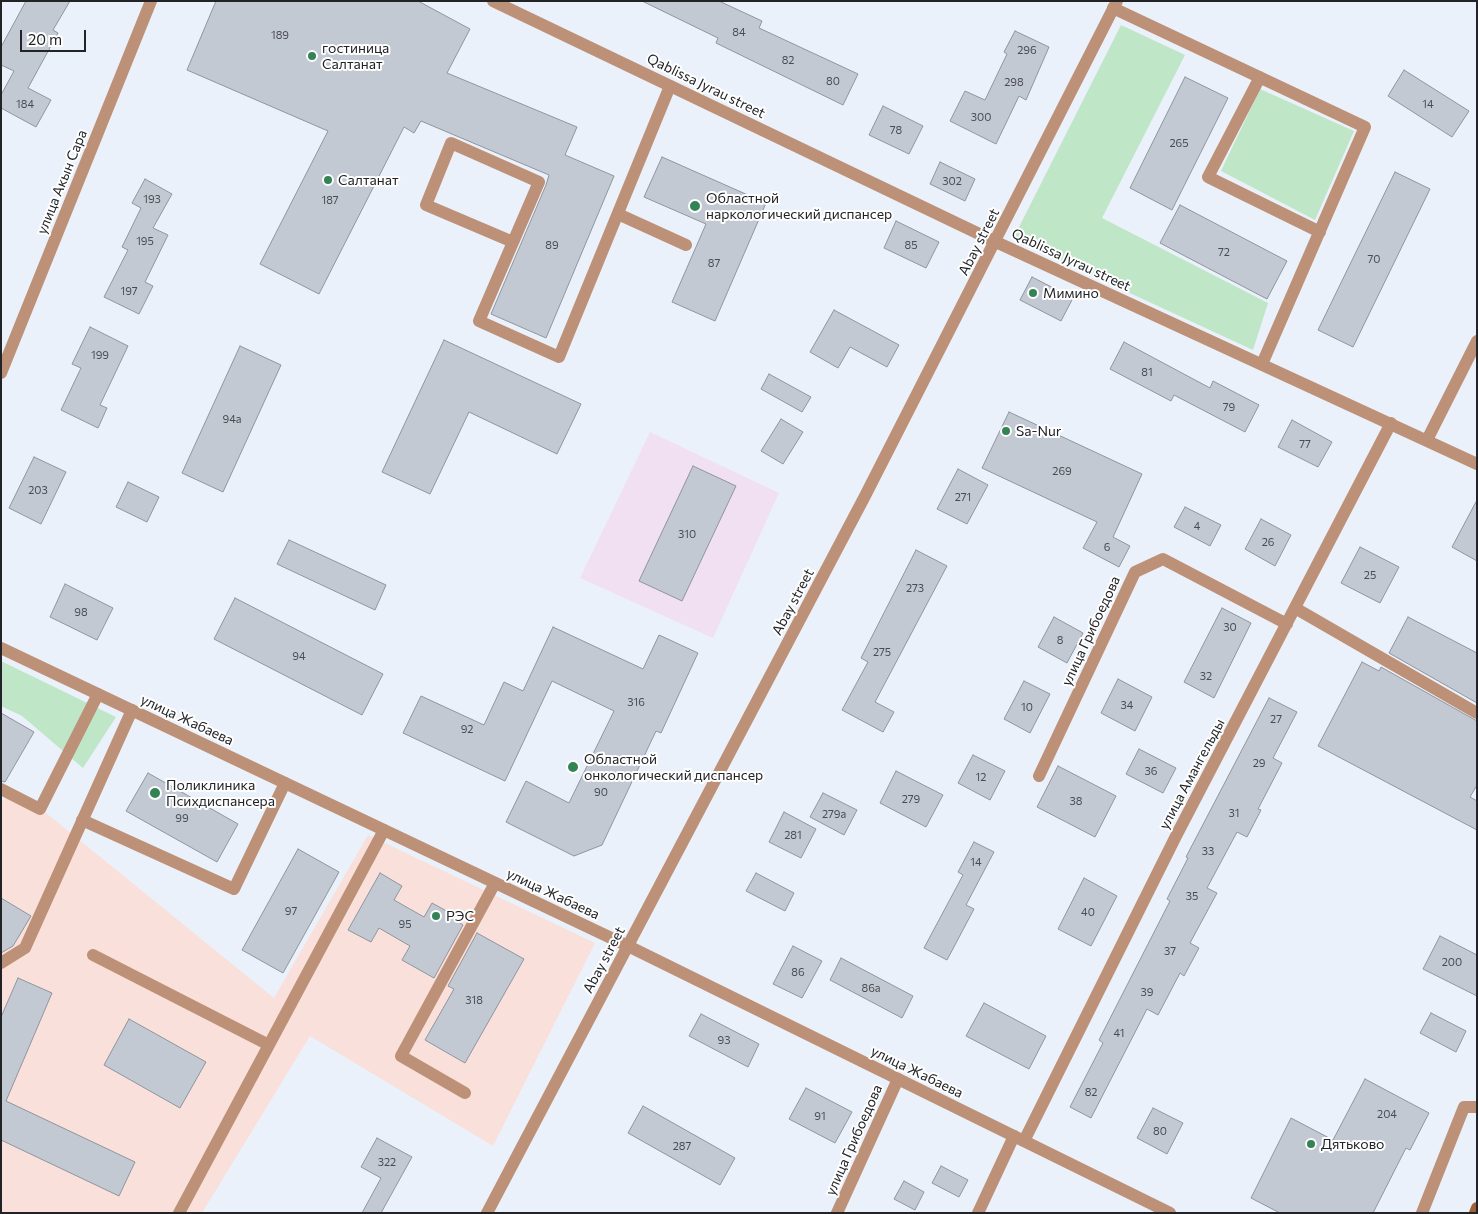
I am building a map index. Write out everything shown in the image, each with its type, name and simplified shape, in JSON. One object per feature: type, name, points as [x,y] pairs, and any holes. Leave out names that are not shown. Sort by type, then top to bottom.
[{"type":"main road","points":[[1475,1213],[1477,1208]]},
{"type":"street","name":"улица Акын Сара","points":[[1,373],[7,341],[151,1]]},
{"type":"street","name":"Qablissa Jyrau street","points":[[493,1],[996,242],[1392,423],[1477,464]]},
{"type":"street","points":[[1115,5],[1365,127],[1262,364]]},
{"type":"street","name":"Abay street","points":[[487,1213],[751,716],[996,242],[1115,5]]},
{"type":"street","points":[[1260,77],[1208,177],[1320,232]]},
{"type":"street","points":[[513,242],[426,204],[451,143],[539,182],[479,321],[559,357],[670,86]]},
{"type":"street","points":[[618,214],[686,246]]},
{"type":"street","points":[[1427,440],[1477,341]]},
{"type":"street","name":"улица Амангельды","points":[[978,1213],[1019,1138],[1392,423]]},
{"type":"street","name":"улица Грибоедова","points":[[1039,776],[1135,572],[1163,559],[1287,624]]},
{"type":"street","points":[[1295,608],[1477,713]]},
{"type":"street","name":"улица Жабаева","points":[[1,648],[628,946],[1170,1213]]},
{"type":"street","points":[[1,789],[40,808],[98,694]]},
{"type":"street","points":[[1,963],[25,948],[132,710]]},
{"type":"street","points":[[82,820],[234,889],[285,783]]},
{"type":"street","points":[[179,1213],[384,830]]},
{"type":"street","points":[[465,1093],[402,1056],[495,883]]},
{"type":"street","points":[[93,955],[269,1045]]},
{"type":"street","name":"улица Грибоедова","points":[[838,1213],[898,1079]]},
{"type":"street","points":[[1422,1213],[1464,1107],[1477,1107]]},
{"type":"shaded area","points":[[650,432],[779,493],[713,638],[580,578]]},
{"type":"shaded area","points":[[19,791],[274,998],[368,835],[595,943],[493,1146],[310,1036],[202,1213],[1,1213],[1,801]]},
{"type":"green space","points":[[1121,25],[1185,55],[1102,218],[1268,303],[1253,350],[1013,239]]},
{"type":"green space","points":[[1260,89],[1354,131],[1315,220],[1221,171]]},
{"type":"green space","points":[[1,661],[116,717],[83,768],[22,716],[1,706]]},
{"type":"building","points":[[26,1],[70,1],[53,30],[58,33],[28,88],[51,100],[36,127],[1,108],[1,95],[14,71],[1,65],[1,47]]},
{"type":"building","points":[[216,1],[418,1],[470,29],[447,73],[577,127],[565,155],[614,176],[546,338],[491,314],[549,175],[421,121],[414,133],[404,127],[319,294],[260,264],[328,131],[187,70]]},
{"type":"building","points":[[642,1],[719,1],[762,21],[759,28],[858,74],[843,105],[716,43],[718,38]]},
{"type":"building","points":[[1015,31],[1049,47],[1026,100],[1019,96],[996,144],[950,121],[965,91],[985,100],[1007,54],[1004,52]]},
{"type":"building","points":[[1404,70],[1469,111],[1452,137],[1388,96]]},
{"type":"building","points":[[1185,77],[1228,98],[1172,210],[1130,188]]},
{"type":"building","points":[[883,106],[923,126],[909,154],[869,135]]},
{"type":"building","points":[[662,157],[766,203],[715,321],[672,302],[706,224],[644,197]]},
{"type":"building","points":[[940,162],[975,179],[965,201],[930,184]]},
{"type":"building","points":[[1395,172],[1430,189],[1353,347],[1318,330]]},
{"type":"building","points":[[145,179],[172,194],[153,228],[168,235],[145,282],[153,286],[139,314],[104,297],[128,250],[122,247],[141,208],[132,203]]},
{"type":"building","points":[[1180,205],[1287,261],[1267,299],[1160,243]]},
{"type":"building","points":[[896,221],[939,242],[926,268],[884,248]]},
{"type":"building","points":[[1032,277],[1073,298],[1061,321],[1020,300]]},
{"type":"building","points":[[834,310],[899,345],[887,367],[850,347],[838,368],[810,352]]},
{"type":"building","points":[[90,327],[128,346],[100,405],[107,408],[98,428],[61,410],[81,368],[72,364]]},
{"type":"building","points":[[444,340],[581,404],[557,454],[469,412],[430,494],[382,472]]},
{"type":"building","points":[[1124,342],[1210,388],[1213,381],[1259,405],[1245,432],[1174,395],[1171,401],[1110,369]]},
{"type":"building","points":[[240,346],[281,365],[223,492],[182,473]]},
{"type":"building","points":[[769,374],[811,397],[802,412],[761,389]]},
{"type":"building","points":[[1009,412],[1142,474],[1113,537],[1130,546],[1119,567],[1083,548],[1097,522],[982,468]]},
{"type":"building","points":[[781,419],[803,432],[783,464],[761,451]]},
{"type":"building","points":[[1292,420],[1332,442],[1318,467],[1278,447]]},
{"type":"building","points":[[34,457],[66,472],[41,524],[9,508]]},
{"type":"building","points":[[693,466],[736,486],[682,601],[639,581]]},
{"type":"building","points":[[958,469],[988,485],[967,524],[937,509]]},
{"type":"building","points":[[128,482],[159,497],[147,522],[116,507]]},
{"type":"building","points":[[1477,500],[1477,561],[1452,547]]},
{"type":"building","points":[[1185,507],[1221,525],[1210,546],[1174,527]]},
{"type":"building","points":[[1261,519],[1291,535],[1275,566],[1245,549]]},
{"type":"building","points":[[289,540],[386,585],[375,610],[277,564]]},
{"type":"building","points":[[1360,547],[1399,567],[1380,603],[1341,583]]},
{"type":"building","points":[[916,550],[947,566],[875,702],[894,712],[883,732],[842,710],[868,662],[861,658]]},
{"type":"building","points":[[65,584],[113,608],[97,640],[50,617]]},
{"type":"building","points":[[235,598],[383,674],[362,715],[214,639]]},
{"type":"building","points":[[1222,608],[1251,623],[1214,698],[1184,682]]},
{"type":"building","points":[[1054,617],[1083,633],[1067,663],[1038,647]]},
{"type":"building","points":[[1408,617],[1477,653],[1477,703],[1389,653]]},
{"type":"building","points":[[553,627],[643,669],[659,635],[698,653],[661,733],[656,731],[602,845],[574,856],[506,822],[526,781],[569,803],[614,711],[552,681],[505,781],[403,733],[421,696],[484,725],[504,682],[523,691]]},
{"type":"building","points":[[1362,662],[1379,671],[1381,667],[1477,721],[1477,785],[1470,797],[1477,801],[1477,830],[1318,746]]},
{"type":"building","points":[[1118,679],[1152,697],[1135,731],[1101,713]]},
{"type":"building","points":[[1024,681],[1050,694],[1030,733],[1004,719]]},
{"type":"building","points":[[1269,698],[1297,712],[1273,758],[1282,763],[1258,809],[1261,810],[1247,837],[1237,832],[1207,888],[1217,893],[1190,943],[1199,948],[1184,976],[1180,973],[1158,1015],[1147,1009],[1091,1118],[1070,1107],[1103,1043],[1099,1040],[1170,901],[1167,899],[1188,858],[1186,857]]},
{"type":"building","points":[[1,713],[34,732],[5,782],[1,781]]},
{"type":"building","points":[[1139,749],[1176,768],[1163,793],[1126,774]]},
{"type":"building","points":[[973,755],[1005,771],[990,800],[958,783]]},
{"type":"building","points":[[1058,766],[1116,796],[1095,837],[1037,807]]},
{"type":"building","points":[[896,771],[943,795],[926,827],[880,803]]},
{"type":"building","points":[[148,773],[238,824],[217,862],[126,811]]},
{"type":"building","points":[[823,793],[857,810],[844,835],[810,817]]},
{"type":"building","points":[[784,812],[816,829],[801,858],[769,842]]},
{"type":"building","points":[[974,842],[994,852],[966,905],[974,909],[947,960],[924,948],[963,875],[958,872]]},
{"type":"building","points":[[298,849],[339,872],[283,973],[242,950]]},
{"type":"building","points":[[380,873],[402,886],[394,900],[424,917],[432,903],[461,919],[459,922],[463,925],[434,978],[402,960],[410,946],[379,928],[371,942],[348,930]]},
{"type":"building","points":[[756,873],[794,893],[785,911],[746,891]]},
{"type":"building","points":[[1084,878],[1117,896],[1091,946],[1058,929]]},
{"type":"building","points":[[1,898],[31,916],[13,946],[1,953]]},
{"type":"building","points":[[477,933],[524,959],[465,1063],[425,1040],[454,989],[448,986]]},
{"type":"building","points":[[1440,936],[1477,955],[1477,996],[1423,969]]},
{"type":"building","points":[[793,946],[822,961],[802,998],[773,984]]},
{"type":"building","points":[[841,958],[913,996],[902,1018],[830,980]]},
{"type":"building","points":[[18,978],[52,993],[6,1101],[135,1162],[119,1196],[1,1140],[1,1017]]},
{"type":"building","points":[[984,1003],[1046,1036],[1029,1069],[966,1036]]},
{"type":"building","points":[[1431,1013],[1466,1031],[1456,1052],[1420,1033]]},
{"type":"building","points":[[701,1014],[759,1044],[748,1067],[689,1036]]},
{"type":"building","points":[[129,1019],[206,1062],[180,1108],[104,1065]]},
{"type":"building","name":"Дятьково","points":[[1365,1079],[1429,1113],[1410,1150],[1406,1148],[1373,1213],[1280,1213],[1251,1198],[1291,1118],[1333,1140]]},
{"type":"building","points":[[806,1088],[852,1112],[835,1143],[789,1119]]},
{"type":"building","points":[[643,1106],[735,1158],[720,1185],[628,1133]]},
{"type":"building","points":[[1153,1108],[1183,1123],[1167,1154],[1137,1138]]},
{"type":"building","points":[[377,1138],[412,1157],[381,1213],[362,1213],[381,1178],[361,1167]]},
{"type":"building","points":[[941,1166],[968,1180],[959,1197],[932,1183]]},
{"type":"building","points":[[904,1181],[924,1192],[915,1210],[894,1199]]},
{"type":"place","name":"гостиница Салтанат","points":[[312,56]]},
{"type":"place","name":"Салтанат","points":[[328,180]]},
{"type":"place","name":"Областной наркологический диспансер","points":[[695,206]]},
{"type":"place","name":"Мимино","points":[[1033,293]]},
{"type":"place","name":"Sa-Nur","points":[[1006,431]]},
{"type":"place","name":"Областной онкологический диспансер","points":[[573,767]]},
{"type":"place","name":"Поликлиника Психдиспансера","points":[[155,793]]},
{"type":"place","name":"РЭС","points":[[436,916]]},
{"type":"place","name":"Дятьково","points":[[1311,1144]]}]
